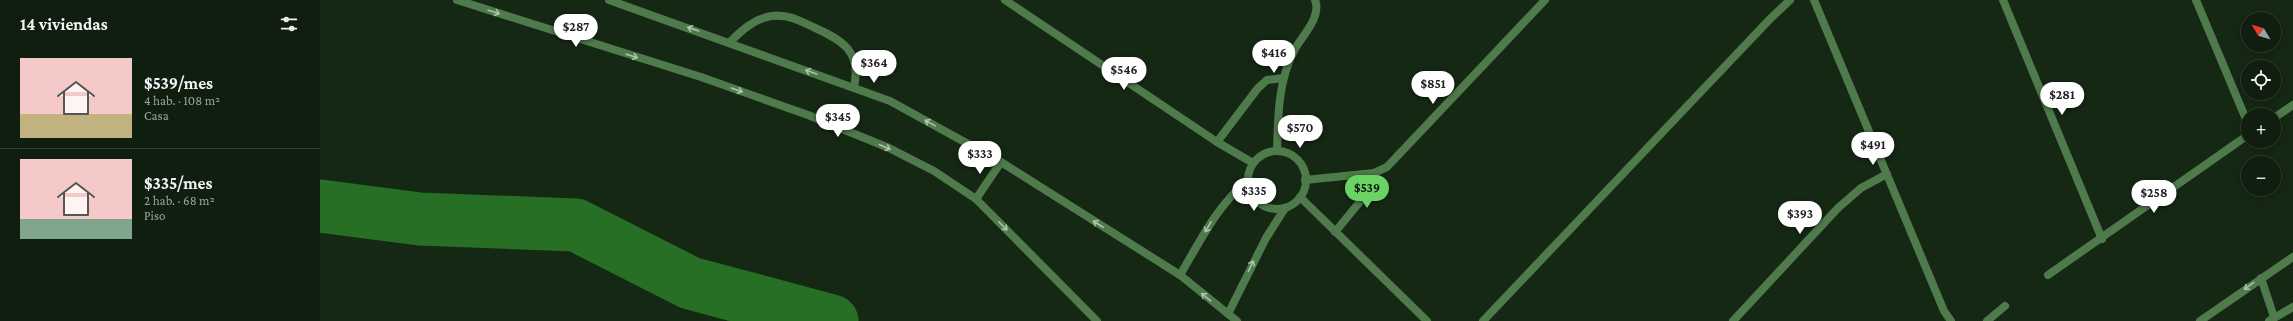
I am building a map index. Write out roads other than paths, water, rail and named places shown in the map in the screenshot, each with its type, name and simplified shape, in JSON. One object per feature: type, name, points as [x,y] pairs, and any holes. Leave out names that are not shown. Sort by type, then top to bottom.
[{"type":"street","points":[[457,0],[700,77],[808,115],[889,148],[934,171],[976,199],[1097,321]]},
{"type":"street","points":[[609,0],[730,42],[890,101],[1001,162],[1180,276],[1237,321]]},
{"type":"street","points":[[1005,0],[1217,142],[1254,164]]},
{"type":"street","points":[[1277,151],[1283,78],[1294,50],[1315,17],[1317,10],[1315,0]]},
{"type":"street","points":[[1306,180],[1374,173],[1387,167],[1403,152],[1545,0]]},
{"type":"street","points":[[1483,321],[1768,20],[1790,0]]},
{"type":"street","points":[[1814,0],[1944,310],[1951,321]]},
{"type":"street","points":[[2003,0],[2102,239]]},
{"type":"street","points":[[2196,0],[2241,108]]},
{"type":"street","points":[[730,42],[746,26],[760,19],[783,16],[794,18],[832,35],[848,48],[856,67],[854,88]]},
{"type":"street","points":[[1217,142],[1258,88],[1267,80],[1283,78]]},
{"type":"street","points":[[2281,113],[2293,105]]},
{"type":"street","points":[[2048,275],[2102,239],[2241,140]]},
{"type":"street","points":[[1277,151],[1294,157],[1304,171],[1306,180],[1300,197],[1293,204],[1285,208],[1272,209],[1259,204],[1249,189],[1248,180],[1254,164],[1260,157],[1277,151]]},
{"type":"street","points":[[976,199],[1001,162]]},
{"type":"street","points":[[1335,232],[1368,192],[1374,173]]},
{"type":"street","points":[[1733,321],[1838,208],[1861,188],[1887,174]]},
{"type":"street","points":[[1180,276],[1220,208],[1230,195],[1248,180]]},
{"type":"street","points":[[1300,197],[1427,321]]},
{"type":"street","points":[[1228,314],[1266,238],[1285,208]]},
{"type":"street","points":[[2200,321],[2293,257]]},
{"type":"street","points":[[2261,278],[2271,319],[2293,307]]},
{"type":"street","points":[[1987,321],[2005,306]]},
{"type":"waterway","points":[[320,206],[420,219],[576,225],[690,283],[832,321]]}]
